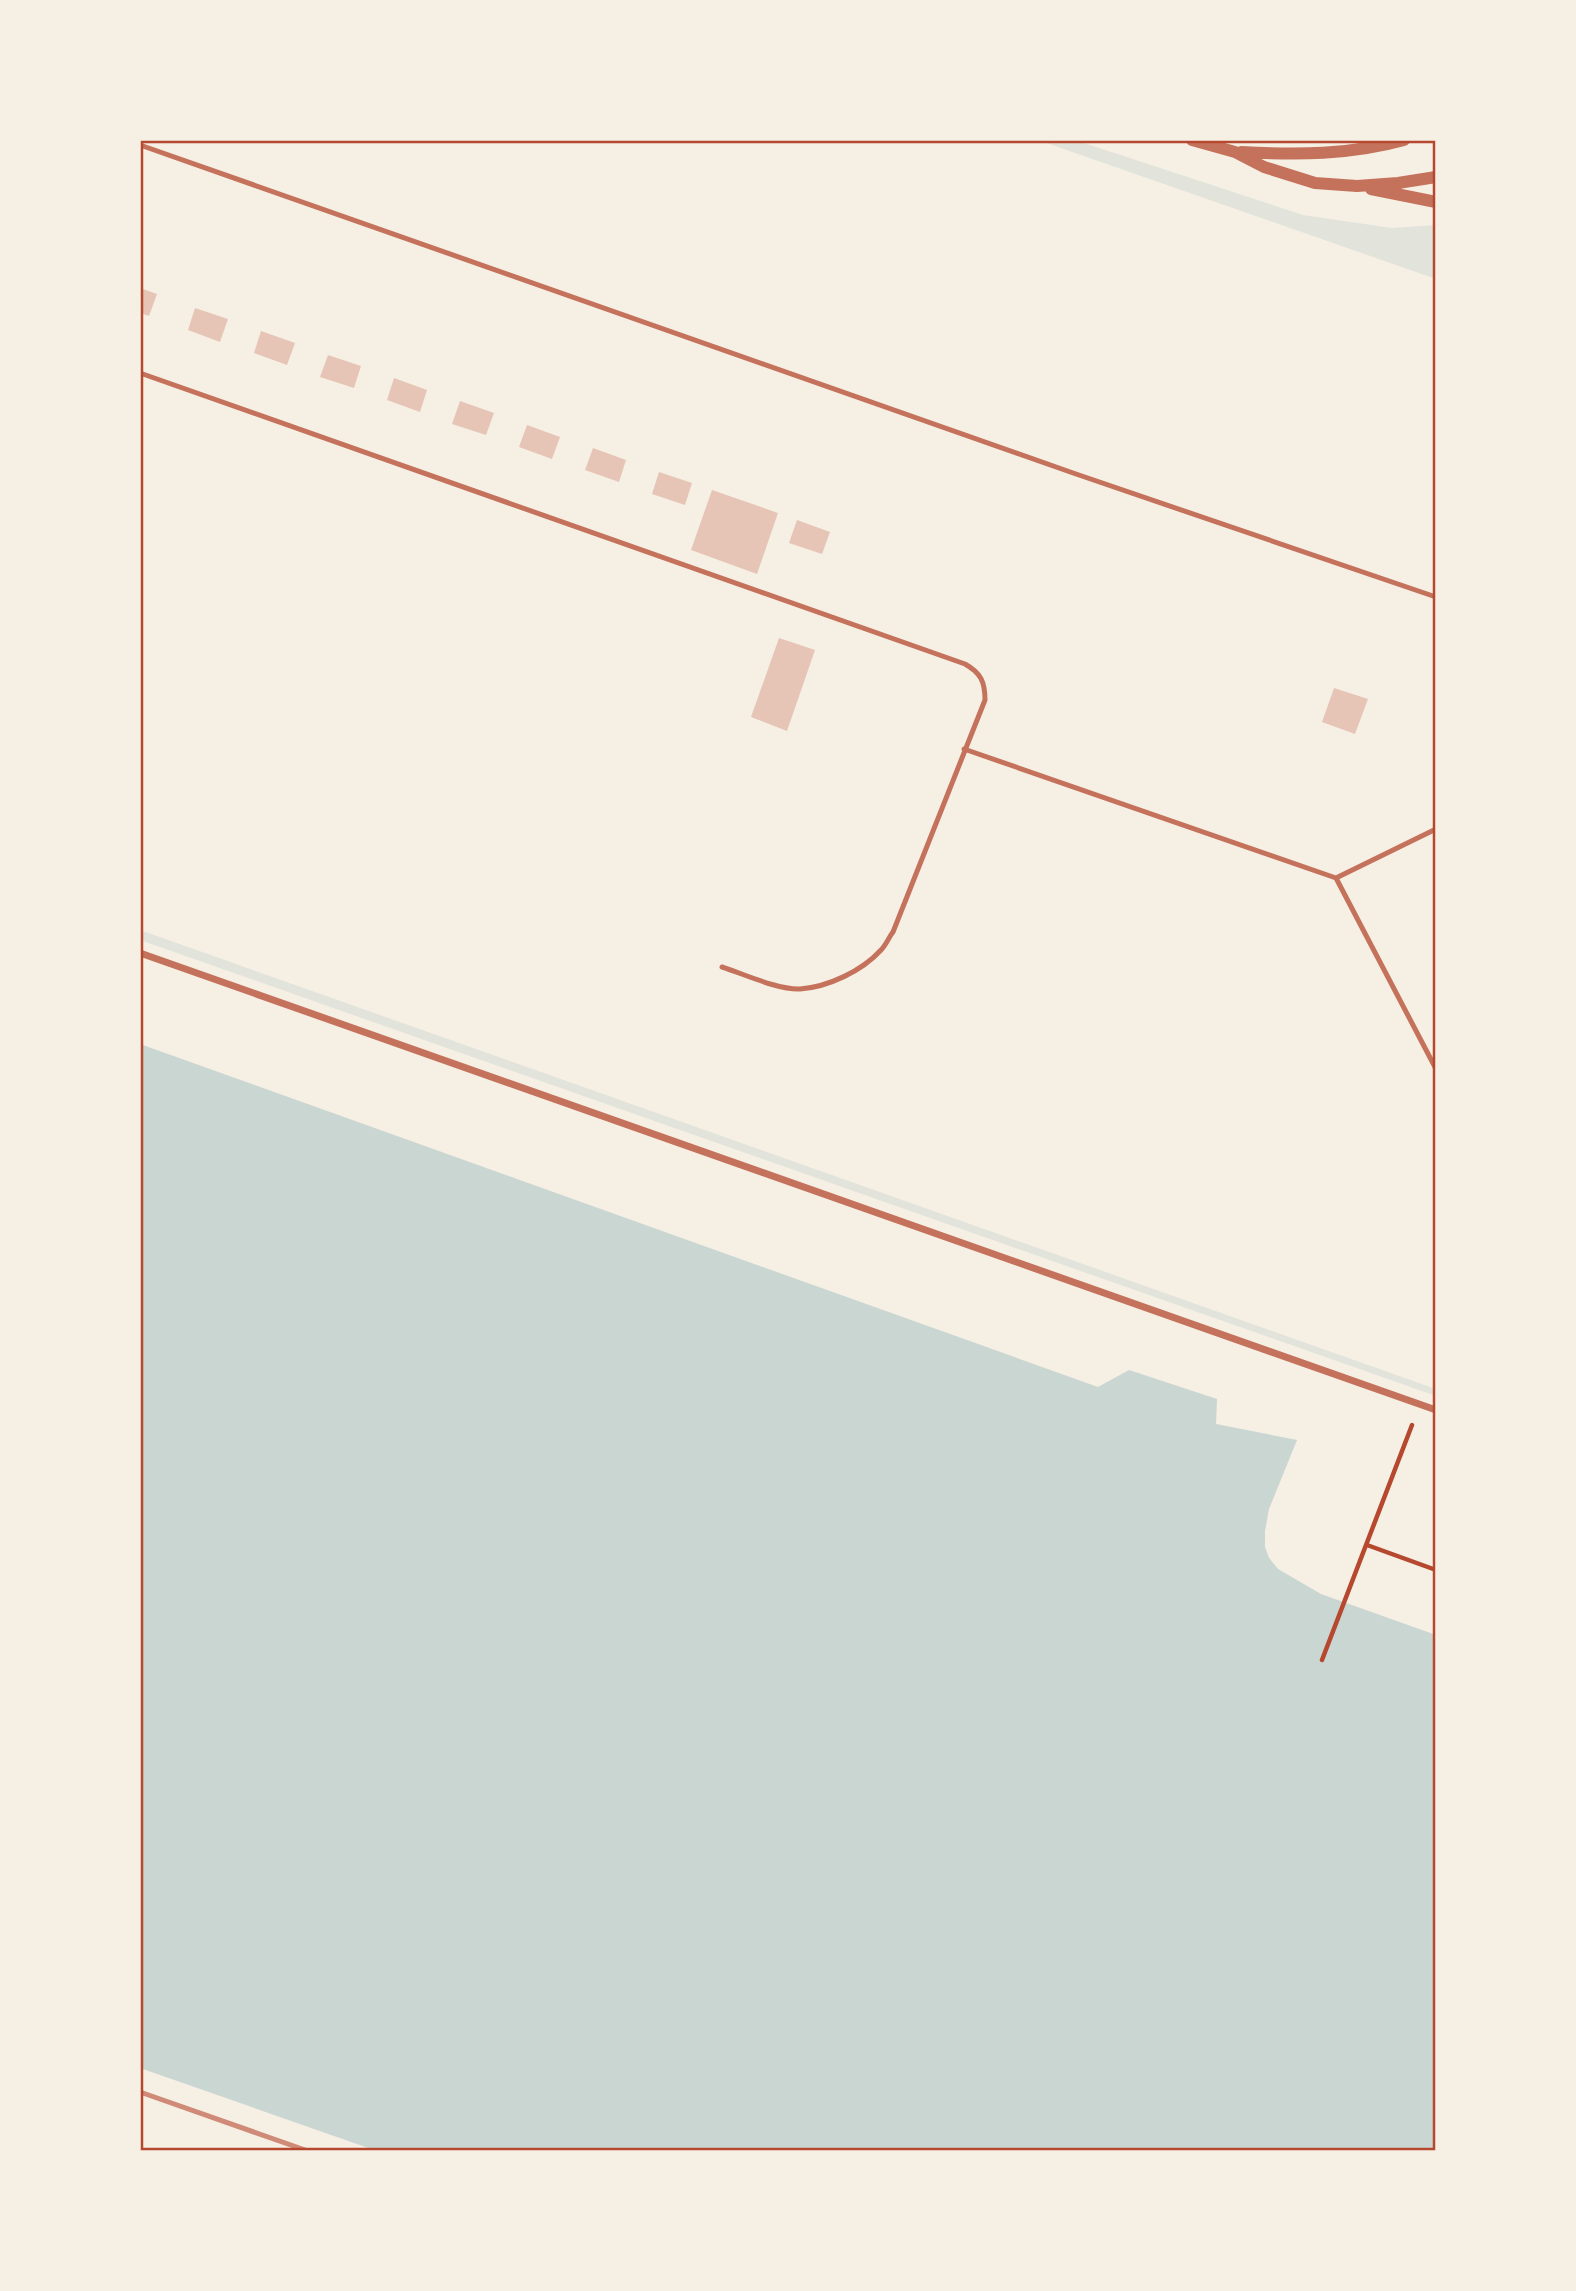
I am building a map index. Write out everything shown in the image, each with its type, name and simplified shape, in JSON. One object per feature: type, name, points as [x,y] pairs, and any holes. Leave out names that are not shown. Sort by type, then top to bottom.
[{"type":"street","points":[[1192,140],[1235,152],[1264,167],[1315,183],[1357,186],[1436,202]]},
{"type":"street","points":[[1235,152],[1312,155],[1379,147],[1404,140]]},
{"type":"street","points":[[1357,186],[1406,183],[1436,177]]},
{"type":"street","points":[[140,953],[1436,1409]]},
{"type":"lane","points":[[140,145],[1436,597]]},
{"type":"lane","points":[[140,373],[965,664],[977,671],[985,685],[985,700],[893,932],[881,950],[836,980],[800,989],[722,967]]},
{"type":"lane","points":[[964,750],[1336,878],[1436,1069]]},
{"type":"lane","points":[[1336,878],[1436,829]]},
{"type":"path","points":[[1322,1660],[1421,1404]]},
{"type":"path","points":[[1367,1545],[1436,1570]]},
{"type":"shaded area","points":[[1038,140],[1075,140],[1303,215],[1392,228],[1436,225],[1436,279]]},
{"type":"shaded area","points":[[140,930],[1436,1389],[1436,1396],[140,940]]},
{"type":"shaded area","points":[[140,1044],[1098,1387],[1129,1370],[1217,1399],[1216,1424],[1297,1440],[1269,1509],[1265,1547],[1269,1558],[1278,1569],[1321,1594],[1436,1635],[1436,2151],[377,2151],[140,2068]]},
{"type":"building","points":[[140,288],[157,294],[149,316],[140,313]]},
{"type":"building","points":[[195,308],[228,319],[220,342],[188,330]]},
{"type":"building","points":[[261,331],[295,343],[287,365],[254,353]]},
{"type":"building","points":[[328,355],[361,366],[354,388],[320,377]]},
{"type":"building","points":[[394,378],[427,390],[420,412],[387,400]]},
{"type":"building","points":[[460,401],[494,413],[486,435],[452,424]]},
{"type":"building","points":[[527,425],[560,437],[552,459],[519,447]]},
{"type":"building","points":[[593,448],[626,460],[619,482],[585,470]]},
{"type":"building","points":[[659,472],[692,483],[685,505],[652,494]]},
{"type":"building","points":[[712,490],[778,513],[757,574],[691,550]]},
{"type":"building","points":[[797,520],[830,532],[822,554],[789,543]]},
{"type":"building","points":[[779,638],[815,650],[787,731],[751,717]]},
{"type":"building","points":[[1334,688],[1368,699],[1355,734],[1322,722]]},
{"type":"railway","points":[[140,2092],[308,2151]]}]
